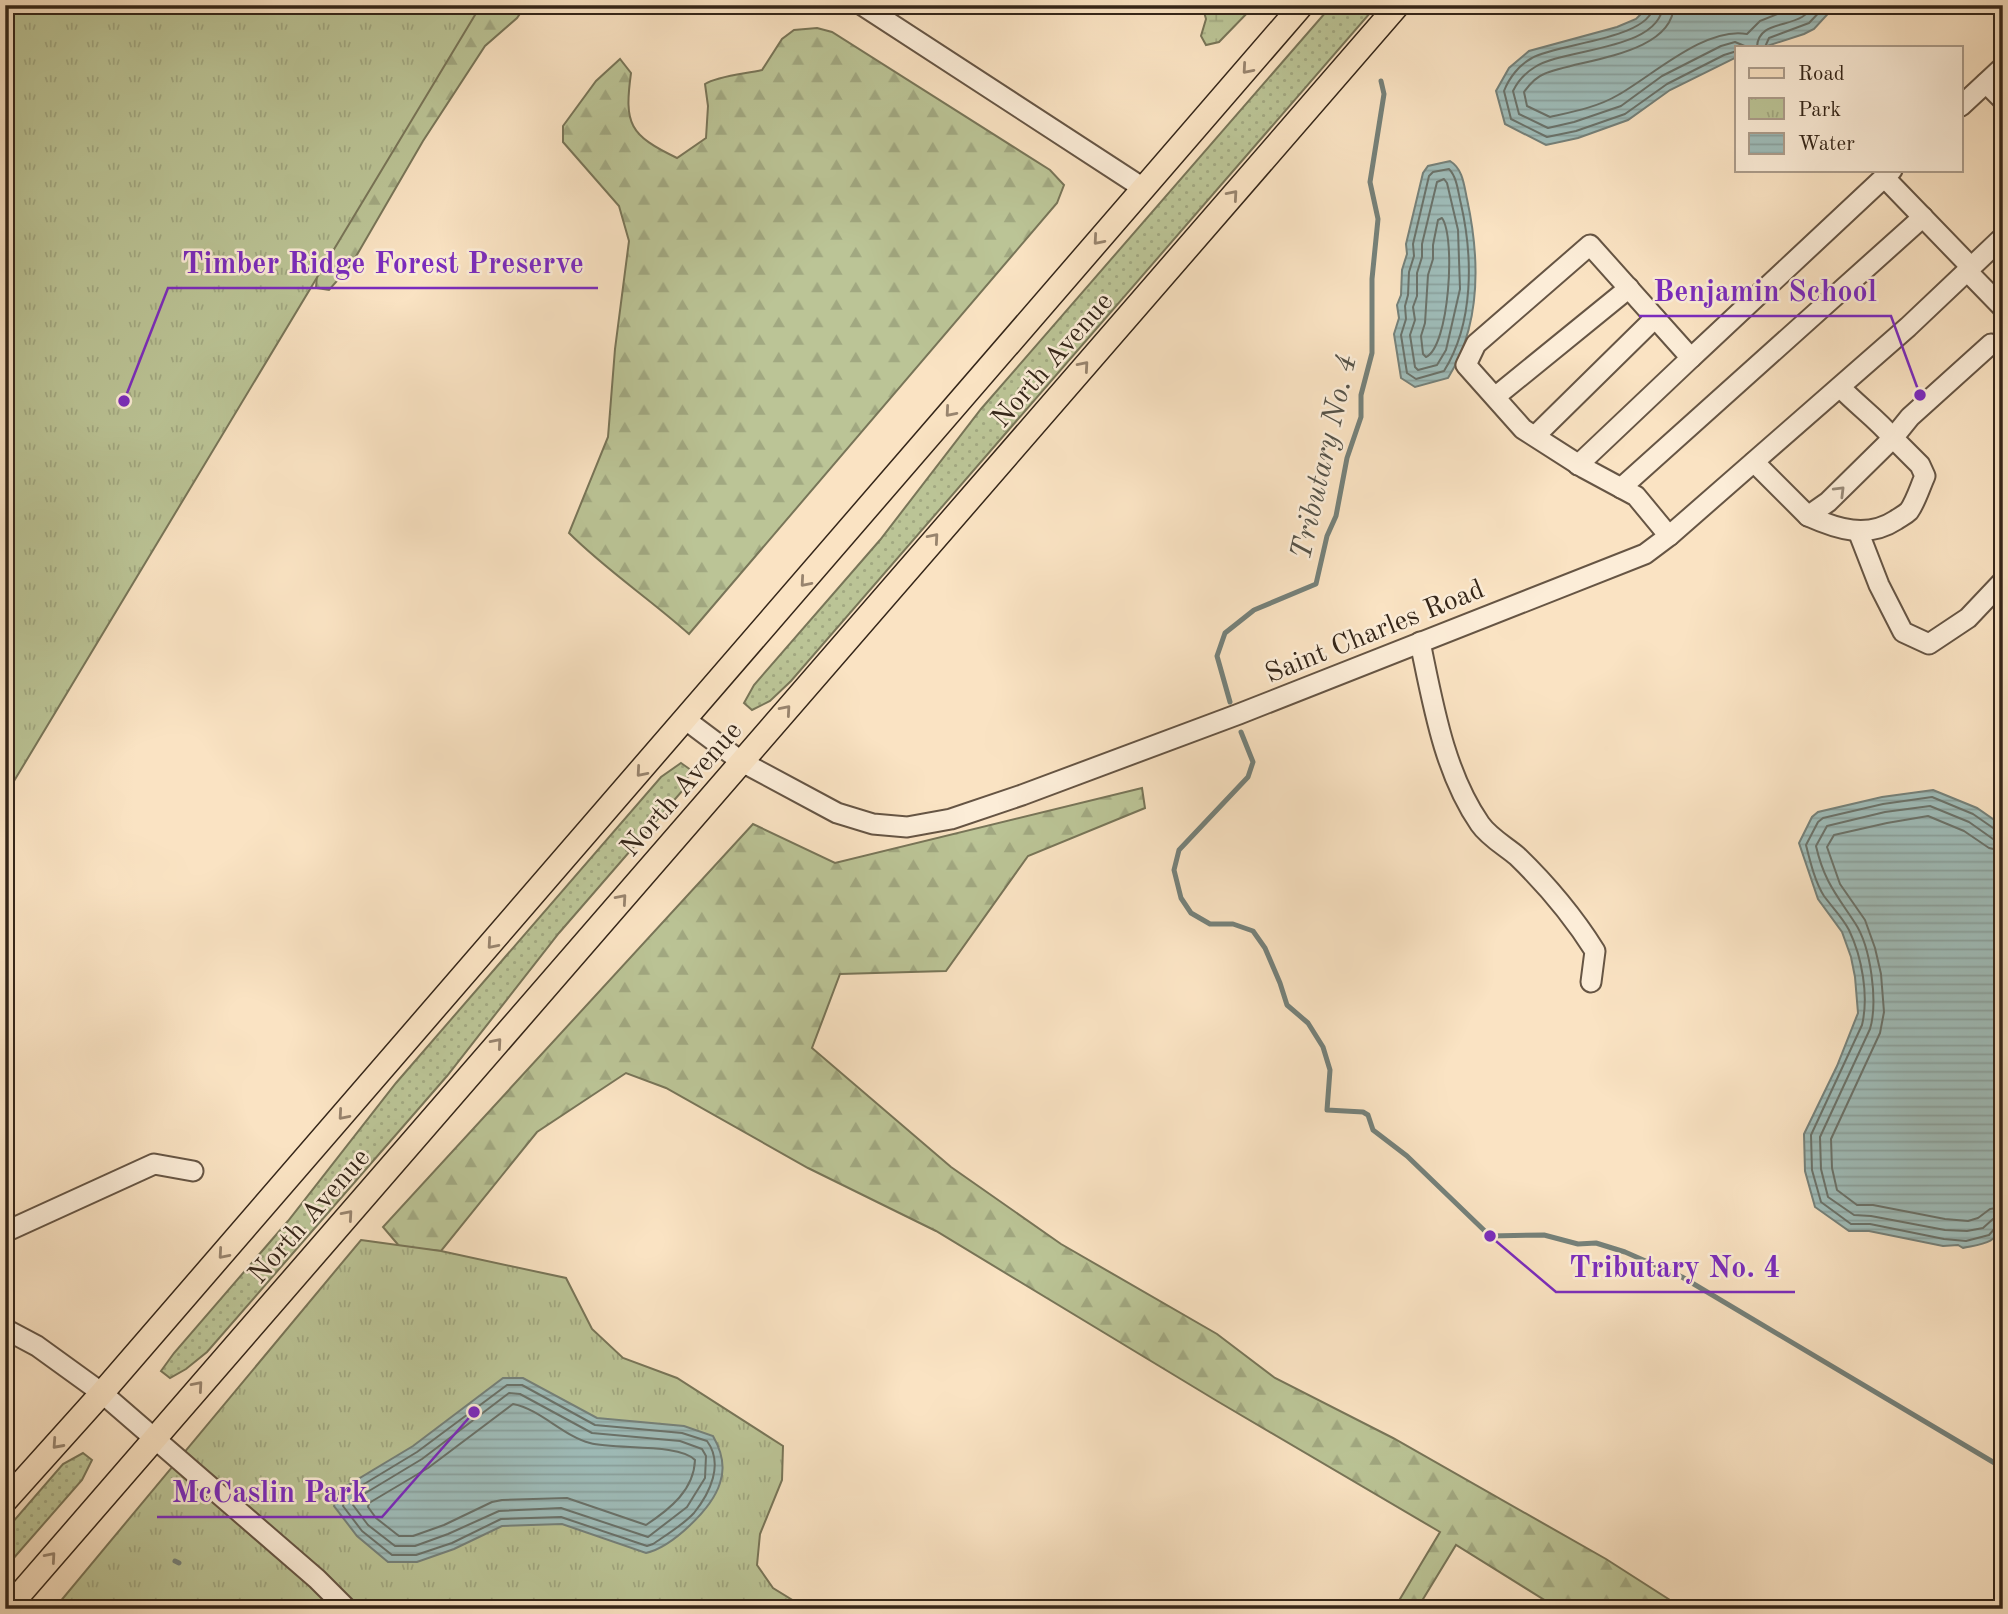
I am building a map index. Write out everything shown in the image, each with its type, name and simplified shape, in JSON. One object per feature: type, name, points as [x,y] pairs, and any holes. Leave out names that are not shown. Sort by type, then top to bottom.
[{"type":"main road","name":"North Avenue","points":[[5,1501],[102,1393],[686,720],[1302,5]]},
{"type":"main road","name":"North Avenue","points":[[6,1609],[1398,5]]},
{"type":"street","points":[[862,5],[1143,188]]},
{"type":"street","points":[[1962,105],[2003,67]]},
{"type":"street","points":[[1986,83],[2003,100]]},
{"type":"street","points":[[1578,465],[1888,173],[2003,308]]},
{"type":"street","points":[[1621,488],[1923,217]]},
{"type":"street","name":"Saint Charles Road","points":[[686,720],[742,762],[837,813],[873,824],[907,827],[951,819],[1022,795],[1239,714],[1645,554],[1840,387],[2003,237]]},
{"type":"street","points":[[1669,536],[1636,496],[1578,465],[1523,429],[1466,365],[1476,344],[1590,245],[1691,358]]},
{"type":"street","points":[[1495,397],[1629,288]]},
{"type":"street","points":[[1535,436],[1655,318]]},
{"type":"street","points":[[1808,516],[1828,502],[1893,438],[1910,417],[1991,344]]},
{"type":"street","points":[[1754,462],[1808,516],[1827,525],[1869,532],[1891,524],[1908,513],[1925,476],[1920,465],[1840,387]]},
{"type":"street","points":[[1858,531],[1879,585],[1903,632],[1929,644],[1968,618],[2003,581]]},
{"type":"street","points":[[1420,642],[1436,718],[1457,782],[1482,827],[1517,857],[1569,912],[1595,951],[1591,982]]},
{"type":"street","points":[[5,1232],[154,1164],[193,1171]]},
{"type":"street","points":[[5,1329],[37,1346],[102,1393],[317,1579],[347,1609]]},
{"type":"green space","points":[[5,5],[481,5],[5,796]]},
{"type":"green space","points":[[445,5],[526,5],[517,18],[485,46],[423,141],[351,265],[329,290],[316,288],[319,245]]},
{"type":"green space","points":[[1202,5],[1255,5],[1219,42],[1206,45],[1201,36],[1206,19]]},
{"type":"green space","points":[[1332,5],[1377,5],[791,681],[770,701],[752,710],[744,703],[754,685],[880,540],[981,409]]},
{"type":"green space","points":[[817,28],[832,32],[1050,170],[1064,185],[1057,203],[689,634],[569,533],[608,437],[615,349],[629,241],[619,206],[563,142],[563,126],[596,81],[620,59],[631,73],[628,105],[633,126],[649,142],[677,158],[706,138],[708,106],[705,84],[724,77],[762,70],[782,39],[794,30]]},
{"type":"green space","points":[[681,763],[691,770],[683,790],[559,933],[447,1076],[207,1352],[170,1378],[161,1371],[288,1221],[396,1083],[661,777]]},
{"type":"green space","points":[[1142,788],[1145,808],[1028,856],[946,971],[840,974],[812,1048],[951,1167],[1061,1244],[1217,1334],[1275,1378],[1393,1438],[1606,1559],[1684,1609],[1559,1609],[1456,1545],[1417,1609],[1394,1609],[1440,1532],[936,1231],[808,1168],[666,1088],[626,1073],[537,1132],[441,1251],[400,1247],[383,1227],[753,824],[835,863]]},
{"type":"green space","points":[[361,1240],[441,1251],[566,1278],[592,1329],[623,1358],[677,1378],[783,1446],[782,1480],[760,1534],[757,1565],[773,1588],[807,1609],[54,1609]]},
{"type":"green space","points":[[83,1453],[92,1460],[82,1480],[5,1568],[5,1531],[63,1464]]},
{"type":"water","points":[[1650,5],[1836,5],[1814,29],[1767,46],[1735,46],[1735,58],[1670,90],[1628,120],[1578,138],[1546,145],[1505,124],[1496,91],[1509,68],[1529,51],[1617,27],[1636,19]]},
{"type":"water","points":[[1450,161],[1458,168],[1462,178],[1471,222],[1475,268],[1472,314],[1459,358],[1448,378],[1415,387],[1401,378],[1394,334],[1399,318],[1397,305],[1401,295],[1406,244],[1423,173],[1428,166]]},
{"type":"water","points":[[1933,790],[1977,808],[2003,826],[2003,1224],[1997,1236],[1992,1239],[1963,1248],[1869,1231],[1849,1231],[1815,1207],[1805,1171],[1804,1134],[1837,1066],[1858,1013],[1851,957],[1842,932],[1818,899],[1799,843],[1812,817],[1818,812],[1882,797]]},
{"type":"water","points":[[503,1378],[523,1378],[597,1418],[684,1426],[713,1436],[723,1464],[716,1493],[690,1526],[667,1543],[646,1553],[562,1524],[502,1526],[454,1549],[417,1562],[388,1562],[357,1536],[334,1506],[340,1490],[413,1446]]},
{"type":"waterway","name":"Tributary No. 4","points":[[1230,702],[1217,656],[1225,633],[1254,610],[1316,584],[1327,536],[1336,516],[1347,458],[1361,417],[1361,395],[1372,353],[1372,279],[1378,219],[1370,182],[1384,94],[1381,81]]},
{"type":"waterway","name":"Tributary No. 4","points":[[1241,732],[1253,762],[1248,777],[1179,850],[1174,870],[1181,898],[1191,913],[1210,924],[1233,924],[1253,931],[1265,948],[1287,1005],[1308,1023],[1323,1047],[1330,1070],[1327,1110],[1363,1112],[1368,1115],[1373,1130],[1407,1156],[1490,1236],[1544,1235],[1578,1244],[1596,1243],[1625,1252],[1682,1277],[2003,1468]]},
{"type":"waterway","points":[[175,1561],[179,1563]]},
{"type":"place","name":"Benjamin School","points":[[1920,395]]},
{"type":"place","name":"Timber Ridge Forest Preserve","points":[[124,401]]},
{"type":"place","name":"Tributary No. 4","points":[[1490,1236]]},
{"type":"place","name":"McCaslin Park","points":[[474,1412]]}]
